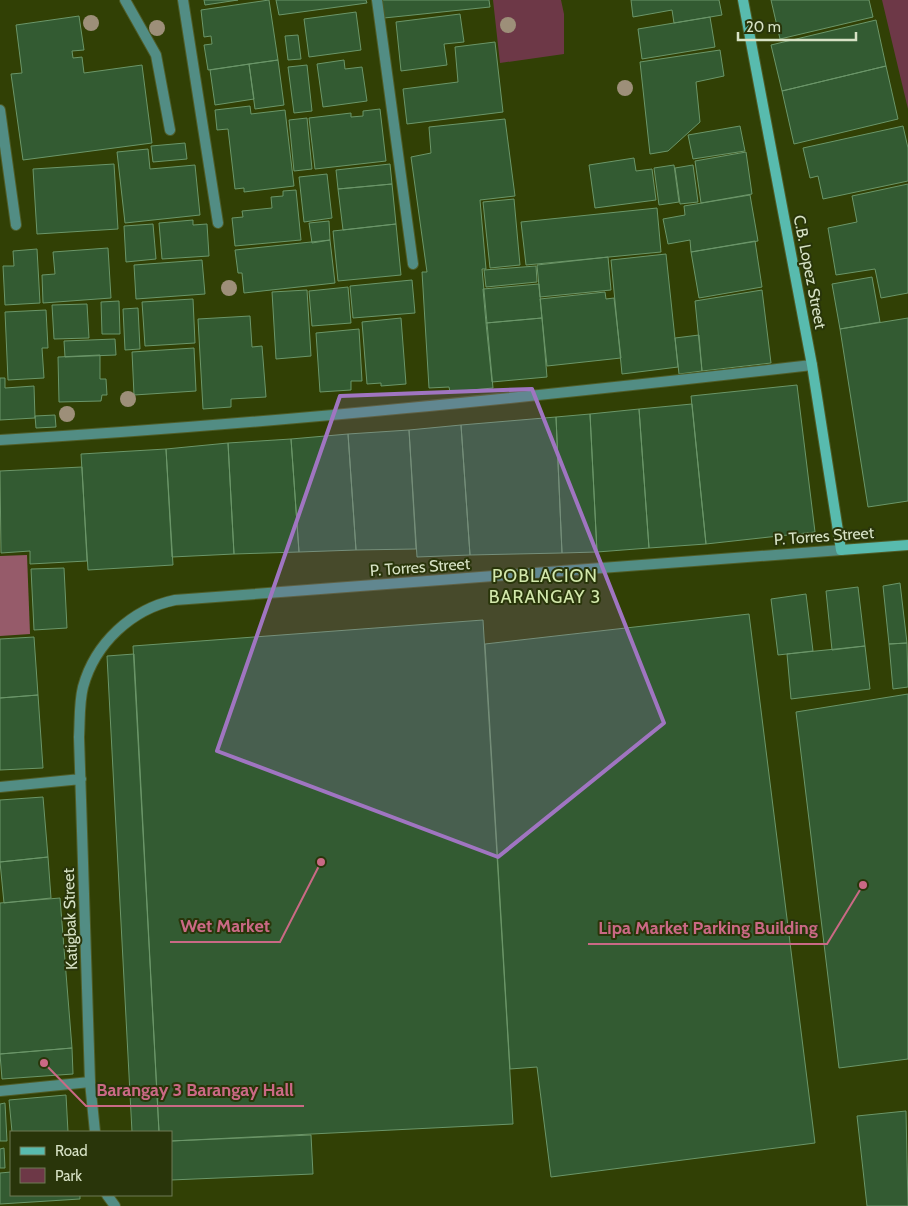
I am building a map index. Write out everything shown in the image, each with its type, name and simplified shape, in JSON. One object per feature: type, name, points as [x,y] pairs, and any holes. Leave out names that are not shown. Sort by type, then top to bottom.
[{"type":"street","points":[[125,0],[156,56],[170,130]]},
{"type":"street","points":[[183,0],[218,223]]},
{"type":"street","points":[[377,0],[413,264]]},
{"type":"street","name":"C.B. Lopez Street","points":[[743,0],[812,365],[841,550]]},
{"type":"street","points":[[0,110],[16,225]]},
{"type":"street","points":[[0,440],[260,420],[644,384],[812,365]]},
{"type":"street","name":"P. Torres Street","points":[[80,705],[88,671],[116,632],[142,612],[158,604],[175,600],[908,545]]},
{"type":"street","name":"Katigbak Street","points":[[80,705],[90,1082],[95,1131]]},
{"type":"street","points":[[0,787],[81,779]]},
{"type":"street","points":[[0,1091],[90,1082]]},
{"type":"highlighted area","points":[[532,389],[664,723],[498,857],[217,751],[340,396]]},
{"type":"green space","points":[[493,0],[561,0],[564,14],[564,54],[500,63]]},
{"type":"green space","points":[[882,0],[908,0],[908,109]]},
{"type":"shaded area","points":[[27,555],[30,634],[0,636],[0,556]]},
{"type":"building","points":[[204,0],[238,0],[205,5]]},
{"type":"building","points":[[269,0],[278,60],[208,70],[204,45],[212,44],[211,36],[204,37],[201,10]]},
{"type":"building","points":[[276,0],[366,0],[367,3],[279,15]]},
{"type":"building","points":[[382,0],[489,0],[490,7],[384,18]]},
{"type":"building","points":[[631,0],[719,0],[722,15],[674,23],[672,10],[633,17]]},
{"type":"building","points":[[771,0],[869,0],[873,17],[780,39]]},
{"type":"building","points":[[356,12],[361,50],[309,57],[304,19]]},
{"type":"building","points":[[460,14],[464,42],[444,44],[447,65],[401,71],[396,22]]},
{"type":"building","points":[[79,16],[84,50],[72,51],[73,58],[82,57],[84,73],[142,65],[152,143],[23,160],[11,74],[22,73],[16,25]]},
{"type":"building","points":[[710,17],[715,47],[642,59],[638,29]]},
{"type":"building","points":[[876,20],[886,66],[782,91],[771,45]]},
{"type":"building","points":[[298,35],[301,59],[288,60],[285,36]]},
{"type":"building","points":[[495,42],[503,112],[407,124],[403,89],[458,82],[455,47]]},
{"type":"building","points":[[720,50],[724,76],[696,82],[700,122],[668,151],[650,154],[640,62]]},
{"type":"building","points":[[278,60],[284,105],[255,109],[249,64]]},
{"type":"building","points":[[344,60],[345,69],[362,67],[367,101],[323,107],[317,64]]},
{"type":"building","points":[[249,64],[254,99],[215,105],[210,70]]},
{"type":"building","points":[[307,65],[312,111],[294,113],[288,67]]},
{"type":"building","points":[[886,66],[898,119],[794,144],[782,91]]},
{"type":"building","points":[[250,106],[251,114],[285,110],[294,186],[244,192],[244,188],[235,189],[228,129],[217,130],[215,110]]},
{"type":"building","points":[[380,109],[386,161],[315,169],[309,118],[351,113],[351,117],[363,116],[363,111]]},
{"type":"building","points":[[307,118],[312,169],[294,171],[289,120]]},
{"type":"building","points":[[505,119],[515,196],[480,200],[486,269],[482,269],[493,388],[450,392],[449,387],[429,388],[422,272],[427,272],[411,157],[431,153],[429,127]]},
{"type":"building","points":[[740,126],[745,151],[693,159],[688,135]]},
{"type":"building","points":[[903,126],[908,148],[908,181],[823,199],[818,176],[810,178],[803,148]]},
{"type":"building","points":[[185,143],[187,159],[153,162],[151,146]]},
{"type":"building","points":[[148,149],[150,169],[195,165],[200,215],[125,223],[117,152]]},
{"type":"building","points":[[746,152],[752,194],[701,203],[695,161]]},
{"type":"building","points":[[634,158],[636,171],[652,169],[656,200],[595,208],[589,165]]},
{"type":"building","points":[[114,164],[118,229],[37,234],[33,169]]},
{"type":"building","points":[[390,164],[392,184],[338,189],[336,170]]},
{"type":"building","points":[[674,165],[679,202],[659,205],[654,168]]},
{"type":"building","points":[[693,165],[698,202],[680,204],[675,168]]},
{"type":"building","points":[[327,174],[332,218],[304,222],[299,177]]},
{"type":"building","points":[[392,184],[396,224],[343,230],[338,189]]},
{"type":"building","points":[[908,184],[908,293],[881,298],[875,269],[836,275],[828,228],[857,222],[852,196]]},
{"type":"building","points":[[296,190],[301,240],[235,246],[232,218],[243,217],[242,211],[272,208],[271,197],[283,196],[283,191]]},
{"type":"building","points":[[750,195],[758,241],[691,252],[690,240],[668,244],[663,219],[685,215],[684,206]]},
{"type":"building","points":[[514,199],[520,265],[490,268],[483,202]]},
{"type":"building","points":[[657,208],[661,252],[526,265],[521,222]]},
{"type":"building","points":[[193,220],[193,225],[207,224],[209,256],[162,259],[159,223]]},
{"type":"building","points":[[329,221],[330,240],[312,243],[309,223]]},
{"type":"building","points":[[153,224],[156,259],[126,262],[124,226]]},
{"type":"building","points":[[396,224],[401,275],[338,281],[333,231]]},
{"type":"building","points":[[330,240],[335,283],[244,293],[242,273],[238,273],[235,250]]},
{"type":"building","points":[[755,241],[762,287],[699,298],[691,252]]},
{"type":"building","points":[[108,248],[111,298],[43,303],[42,275],[55,274],[53,252]]},
{"type":"building","points":[[37,249],[40,303],[5,305],[3,266],[14,266],[13,251]]},
{"type":"building","points":[[666,254],[678,367],[622,374],[611,260]]},
{"type":"building","points":[[608,257],[611,290],[540,297],[537,265]]},
{"type":"building","points":[[202,260],[205,294],[136,299],[134,265]]},
{"type":"building","points":[[536,266],[537,282],[486,287],[484,270]]},
{"type":"building","points":[[872,277],[880,322],[840,329],[832,284]]},
{"type":"building","points":[[412,280],[415,313],[353,318],[350,286]]},
{"type":"building","points":[[539,284],[542,318],[486,323],[483,289]]},
{"type":"building","points":[[348,287],[351,323],[312,326],[309,291]]},
{"type":"building","points":[[307,290],[311,356],[276,359],[272,292]]},
{"type":"building","points":[[762,290],[771,363],[702,371],[695,301]]},
{"type":"building","points":[[605,292],[606,299],[614,298],[621,358],[547,366],[540,299]]},
{"type":"building","points":[[193,299],[195,343],[145,346],[142,302]]},
{"type":"building","points":[[119,301],[120,334],[102,334],[101,302]]},
{"type":"building","points":[[87,304],[89,338],[54,339],[52,305]]},
{"type":"building","points":[[138,308],[140,349],[125,350],[123,309]]},
{"type":"building","points":[[46,310],[48,348],[42,348],[44,378],[8,380],[5,312]]},
{"type":"building","points":[[250,316],[252,347],[262,346],[266,397],[231,399],[231,407],[203,409],[198,319]]},
{"type":"building","points":[[401,318],[406,384],[381,386],[381,383],[367,384],[362,322]]},
{"type":"building","points":[[542,318],[547,377],[492,382],[486,323]]},
{"type":"building","points":[[908,318],[908,501],[868,507],[840,329]]},
{"type":"building","points":[[359,329],[362,381],[351,381],[351,390],[320,392],[316,333]]},
{"type":"building","points":[[699,335],[702,371],[679,374],[675,338]]},
{"type":"building","points":[[115,339],[116,355],[65,357],[64,341]]},
{"type":"building","points":[[194,348],[196,391],[134,395],[132,352]]},
{"type":"building","points":[[100,355],[100,379],[106,379],[107,395],[102,395],[101,401],[59,402],[58,357]]},
{"type":"building","points":[[0,378],[5,378],[5,388],[34,386],[35,418],[0,420]]},
{"type":"building","points":[[797,385],[815,532],[706,544],[691,396]]},
{"type":"building","points":[[692,404],[706,544],[649,548],[639,409]]},
{"type":"building","points":[[639,409],[649,548],[597,552],[590,414]]},
{"type":"building","points":[[590,414],[597,552],[562,553],[556,417]]},
{"type":"building","points":[[55,415],[56,427],[36,428],[35,416]]},
{"type":"building","points":[[556,417],[562,553],[470,555],[461,425]]},
{"type":"building","points":[[461,425],[470,555],[417,557],[409,430]]},
{"type":"building","points":[[409,430],[416,549],[356,550],[348,434]]},
{"type":"building","points":[[348,434],[356,550],[299,552],[291,439]]},
{"type":"building","points":[[291,439],[299,552],[234,554],[228,443]]},
{"type":"building","points":[[228,443],[234,554],[172,557],[166,449]]},
{"type":"building","points":[[166,449],[173,565],[88,570],[81,454]]},
{"type":"building","points":[[82,467],[87,561],[30,564],[30,551],[1,553],[0,471]]},
{"type":"building","points":[[64,568],[67,628],[34,630],[31,569]]},
{"type":"building","points":[[900,583],[907,643],[889,644],[883,586]]},
{"type":"building","points":[[858,587],[865,646],[832,650],[826,591]]},
{"type":"building","points":[[806,594],[813,651],[778,655],[771,599]]},
{"type":"building","points":[[749,614],[815,1143],[551,1177],[537,1067],[510,1069],[485,644]]},
{"type":"building","points":[[483,620],[513,1124],[172,1141],[172,1131],[159,1131],[133,646]]},
{"type":"building","points":[[34,637],[38,695],[0,698],[0,639]]},
{"type":"building","points":[[907,643],[908,687],[893,689],[889,644]]},
{"type":"building","points":[[865,646],[870,689],[791,699],[787,654]]},
{"type":"building","points":[[134,654],[159,1131],[132,1131],[107,656]]},
{"type":"building","points":[[908,694],[908,1059],[839,1068],[796,712]]},
{"type":"building","points":[[38,695],[43,768],[0,770],[0,698]]},
{"type":"building","points":[[43,797],[48,857],[0,862],[0,800]]},
{"type":"building","points":[[48,857],[51,898],[4,903],[0,862]]},
{"type":"building","points":[[60,898],[72,1048],[0,1054],[0,903]]},
{"type":"building","points":[[72,1048],[73,1074],[2,1079],[0,1054]]},
{"type":"building","points":[[66,1095],[68,1131],[12,1131],[9,1100]]},
{"type":"building","points":[[5,1103],[7,1141],[0,1141],[0,1104]]},
{"type":"building","points":[[906,1111],[908,1206],[867,1206],[857,1116]]},
{"type":"building","points":[[311,1135],[313,1174],[172,1180],[172,1141]]},
{"type":"building","points":[[4,1148],[5,1168],[0,1168],[0,1149]]},
{"type":"building","points":[[10,1172],[10,1196],[80,1196],[80,1199],[0,1204],[0,1173]]},
{"type":"place","name":"Wet Market","points":[[321,862]]},
{"type":"place","name":"Lipa Market Parking Building","points":[[863,885]]},
{"type":"place","name":"Barangay 3 Barangay Hall","points":[[44,1063]]},
{"type":"district","name":"POBLACION BARANGAY 3","points":[[545,586]]}]
